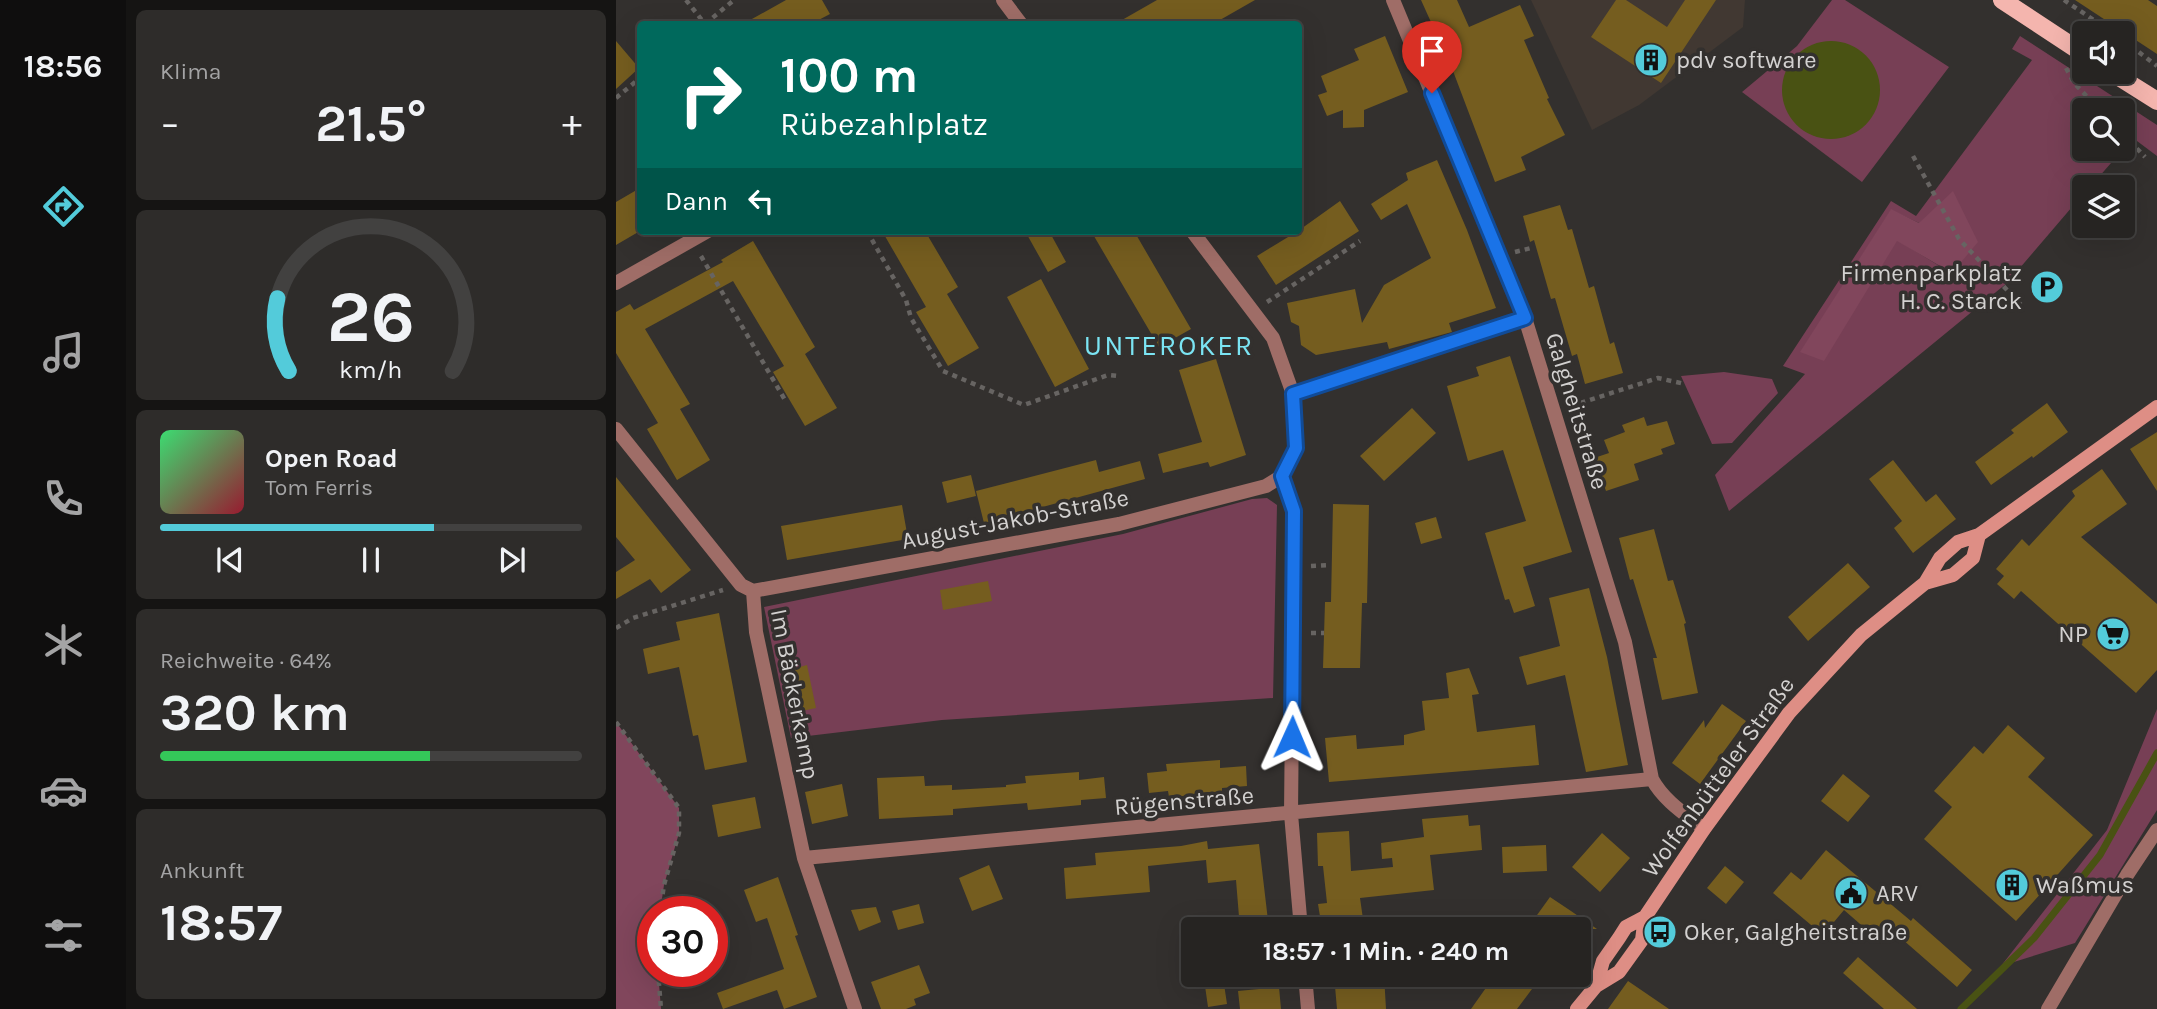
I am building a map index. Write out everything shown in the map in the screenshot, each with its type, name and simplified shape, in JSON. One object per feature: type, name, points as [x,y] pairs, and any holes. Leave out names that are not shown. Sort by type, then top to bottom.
[{"type":"main road","points":[[2002,0],[2072,46]]},
{"type":"main road","points":[[2130,84],[2157,101]]},
{"type":"main road","name":"Wolfenbütteler Straße","points":[[1577,1009],[1596,986],[1603,961],[1626,928],[1645,917],[1704,829],[1788,713],[1861,635],[1925,583],[1940,558],[1958,542],[1979,535],[2157,407]]},
{"type":"main road","name":"Wolfenbütteler Straße","points":[[1925,583],[1953,575],[1973,558],[1979,535]]},
{"type":"street","points":[[1003,0],[1019,21]]},
{"type":"street","name":"Galgheitstraße","points":[[1393,0],[1525,318],[1625,642],[1652,779],[1669,802],[1704,829]]},
{"type":"street","points":[[616,283],[701,235]]},
{"type":"street","points":[[1195,235],[1273,338],[1293,394],[1296,448],[1282,476],[1294,511],[1291,814],[1300,917]]},
{"type":"street","points":[[1293,394],[1525,318]]},
{"type":"street","name":"Im Bäckerkamp","points":[[616,429],[747,587],[804,858],[855,1009]]},
{"type":"street","name":"August-Jakob-Straße","points":[[747,587],[1119,524],[1266,486],[1282,476]]},
{"type":"street","name":"Rügenstraße","points":[[804,858],[1652,779]]},
{"type":"street","points":[[2048,1009],[2127,875],[2157,830]]},
{"type":"street","points":[[1306,987],[1308,1009]]},
{"type":"path","points":[[687,0],[703,21]]},
{"type":"path","points":[[709,21],[734,0]]},
{"type":"path","points":[[2064,0],[2095,21]]},
{"type":"path","points":[[2135,49],[2157,66]]},
{"type":"path","points":[[2072,60],[2066,67],[2072,79]]},
{"type":"path","points":[[616,98],[637,80]]},
{"type":"path","points":[[2075,84],[2088,98]]},
{"type":"path","points":[[2135,147],[2145,157]]},
{"type":"path","points":[[1913,156],[1959,239],[2023,307]]},
{"type":"path","points":[[869,235],[906,300],[911,318],[943,371],[1024,405],[1108,376],[1118,376]]},
{"type":"path","points":[[692,240],[785,400]]},
{"type":"path","points":[[1253,312],[1360,241]]},
{"type":"path","points":[[1554,411],[1658,378],[1685,384]]},
{"type":"path","points":[[616,628],[633,618],[747,587]]},
{"type":"path","points":[[616,722],[679,807],[680,833],[662,896]]},
{"type":"path","points":[[659,987],[661,1009]]},
{"type":"shaded area","points":[[1531,0],[1745,0],[1743,27],[1639,105],[1592,130]]},
{"type":"shaded area","points":[[1832,0],[1845,0],[1949,67],[1862,182],[1742,92],[1797,46]]},
{"type":"shaded area","points":[[2020,36],[2072,70],[2072,84],[2094,84],[2115,98],[2072,98],[2072,161],[2113,161],[2101,175],[2072,175],[2072,207],[2007,283],[1729,511],[1715,475],[1805,374],[1783,366],[1891,201],[1916,216],[2032,60],[2012,49]],"holes":[[[1891,210],[1919,223],[1951,273],[1897,240],[1801,352]]]},
{"type":"shaded area","points":[[1831,41],[1858,49],[1872,63],[1880,90],[1872,117],[1858,131],[1831,139],[1804,131],[1790,117],[1782,90],[1790,63],[1804,49]]},
{"type":"shaded area","points":[[2135,111],[2157,125],[2157,156],[2135,140]]},
{"type":"shaded area","points":[[1953,191],[1978,242],[1952,273],[1897,241],[1824,361],[1800,352],[1891,209],[1919,223]]},
{"type":"shaded area","points":[[1724,372],[1772,379],[1778,393],[1732,443],[1712,444],[1681,376]]},
{"type":"shaded area","points":[[1267,498],[1277,505],[1273,698],[942,720],[791,738],[764,607],[1123,534],[1252,499]]},
{"type":"shaded area","points":[[2157,709],[2157,810],[2075,943],[2001,966],[2107,830]]},
{"type":"shaded area","points":[[616,722],[679,808],[679,833],[662,896],[637,896],[637,987],[659,987],[661,1009],[616,1009]]},
{"type":"building","points":[[786,0],[822,0],[830,14],[817,21],[748,21]]},
{"type":"building","points":[[1157,0],[1255,0],[1218,21],[1120,21]]},
{"type":"building","points":[[1421,0],[1457,0],[1469,27],[1520,5],[1534,36],[1524,40],[1549,98],[1547,99],[1565,135],[1521,157],[1526,170],[1495,182],[1453,71]]},
{"type":"building","name":"pdv software","points":[[1616,0],[1626,0],[1667,27],[1685,0],[1716,0],[1661,83],[1591,37]]},
{"type":"building","points":[[2075,0],[2148,0],[2157,6],[2157,54],[2135,40],[2135,21],[2107,21]]},
{"type":"building","points":[[1385,36],[1408,92],[1364,110],[1364,127],[1343,128],[1343,110],[1327,116],[1318,95],[1327,92],[1321,76],[1359,60],[1354,49]]},
{"type":"building","points":[[616,41],[637,66],[637,70],[616,89]]},
{"type":"building","points":[[1437,160],[1496,308],[1449,323],[1452,332],[1389,349],[1387,342],[1316,355],[1301,345],[1299,326],[1291,322],[1287,303],[1355,289],[1362,323],[1384,285],[1431,258],[1407,204],[1381,220],[1371,204],[1408,180],[1406,173]]},
{"type":"building","points":[[637,190],[637,233],[616,245],[616,202]]},
{"type":"building","points":[[1340,201],[1359,231],[1276,285],[1257,256],[1291,235],[1302,235],[1302,228]]},
{"type":"building","points":[[1560,205],[1568,230],[1572,229],[1589,288],[1594,286],[1610,344],[1614,342],[1623,373],[1585,384],[1577,354],[1572,356],[1555,298],[1551,299],[1534,240],[1530,242],[1523,216]]},
{"type":"building","points":[[884,235],[927,235],[958,287],[947,294],[979,348],[948,366],[916,312],[926,307]]},
{"type":"building","points":[[1027,235],[1051,235],[1066,262],[1048,272]]},
{"type":"building","points":[[1093,235],[1136,235],[1191,329],[1159,347]]},
{"type":"building","points":[[753,241],[815,347],[805,354],[837,408],[805,426],[773,372],[784,366],[733,281],[645,329],[690,404],[680,409],[710,460],[677,480],[647,429],[658,423],[616,353],[616,312],[630,304],[634,310],[723,262],[721,260]]},
{"type":"building","points":[[1041,279],[1089,369],[1055,387],[1007,297]]},
{"type":"building","points":[[1510,356],[1572,552],[1523,567],[1535,606],[1514,613],[1509,599],[1505,600],[1485,533],[1526,521],[1503,450],[1468,461],[1447,386],[1479,376],[1476,367]]},
{"type":"building","points":[[1216,359],[1246,455],[1210,467],[1208,462],[1163,473],[1158,454],[1202,442],[1179,370]]},
{"type":"building","points":[[2047,403],[2068,432],[1991,485],[1975,462],[2014,433],[2011,430]]},
{"type":"building","points":[[1412,408],[1436,433],[1384,481],[1360,456]]},
{"type":"building","points":[[1644,417],[1647,426],[1667,421],[1675,444],[1661,449],[1663,454],[1634,464],[1639,480],[1606,491],[1594,458],[1609,453],[1604,440],[1625,432],[1622,425]]},
{"type":"building","points":[[2157,432],[2157,491],[2130,449]]},
{"type":"building","points":[[1096,460],[1099,472],[1140,461],[1145,479],[984,523],[976,491]]},
{"type":"building","points":[[1893,460],[1926,502],[1936,494],[1956,519],[1913,553],[1894,528],[1902,521],[1869,479]]},
{"type":"building","name":"NP","points":[[2102,469],[2127,504],[2081,537],[2157,604],[2157,670],[2136,693],[2021,591],[2014,599],[1997,584],[2004,576],[1996,569],[2022,539],[2029,546],[2075,496],[2072,491]]},
{"type":"building","points":[[971,475],[976,496],[947,503],[942,482]]},
{"type":"building","points":[[616,477],[691,570],[661,593],[650,579],[616,599],[616,572],[635,560],[616,537]]},
{"type":"building","points":[[1333,504],[1369,505],[1367,603],[1362,603],[1360,668],[1323,668],[1325,602],[1331,602]]},
{"type":"building","points":[[902,505],[908,539],[787,560],[781,526]]},
{"type":"building","points":[[1436,517],[1442,538],[1421,544],[1415,523]]},
{"type":"building","points":[[1654,529],[1668,581],[1673,580],[1686,623],[1684,624],[1698,693],[1662,700],[1653,658],[1657,658],[1633,579],[1630,580],[1619,538]]},
{"type":"building","points":[[1848,563],[1870,587],[1808,641],[1788,617]]},
{"type":"building","points":[[988,581],[992,601],[943,610],[940,590]]},
{"type":"building","points":[[1589,588],[1607,657],[1628,765],[1586,772],[1565,675],[1527,685],[1519,657],[1560,646],[1549,598]]},
{"type":"building","points":[[719,613],[747,762],[705,770],[698,735],[693,736],[679,667],[648,674],[643,649],[680,640],[676,622]]},
{"type":"building","points":[[807,665],[816,708],[797,712],[788,670]]},
{"type":"building","points":[[1469,668],[1479,694],[1472,695],[1477,732],[1535,725],[1539,765],[1329,782],[1325,738],[1356,735],[1357,749],[1404,745],[1404,735],[1425,730],[1422,701],[1449,698],[1446,673]]},
{"type":"building","points":[[1722,704],[1746,721],[1700,784],[1672,763],[1704,720],[1705,728]]},
{"type":"building","points":[[2008,725],[2045,758],[2028,777],[2093,835],[2016,921],[1924,839],[1952,807],[1934,791],[1974,746],[1983,754]]},
{"type":"building","points":[[1220,760],[1220,768],[1246,766],[1247,786],[1222,788],[1222,793],[1169,797],[1168,791],[1149,793],[1147,773],[1167,771],[1166,764]]},
{"type":"building","points":[[1079,772],[1079,780],[1104,777],[1106,798],[1081,800],[1081,805],[1028,810],[1027,803],[953,809],[953,815],[879,819],[877,778],[924,776],[925,786],[952,785],[952,790],[1006,787],[1026,783],[1025,776]]},
{"type":"building","points":[[1843,774],[1870,796],[1848,822],[1821,801]]},
{"type":"building","points":[[842,784],[848,816],[812,824],[805,792]]},
{"type":"building","points":[[755,797],[761,828],[718,837],[712,805]]},
{"type":"building","points":[[1468,815],[1469,826],[1480,825],[1482,850],[1430,855],[1434,890],[1360,898],[1363,917],[1320,917],[1318,904],[1327,903],[1323,866],[1318,866],[1317,833],[1349,831],[1351,871],[1393,867],[1392,858],[1382,859],[1381,843],[1424,837],[1422,819]]},
{"type":"building","points":[[1602,833],[1630,858],[1600,892],[1572,867]]},
{"type":"building","points":[[1207,841],[1208,849],[1259,844],[1268,917],[1239,917],[1236,880],[1208,883],[1206,860],[1148,866],[1150,892],[1066,899],[1064,868],[1096,865],[1095,853],[1181,846]]},
{"type":"building","points":[[1546,845],[1547,871],[1503,873],[1502,847]]},
{"type":"building","points":[[1826,850],[1911,921],[1913,918],[1972,970],[1957,987],[1886,925],[1875,937],[1844,910],[1823,935],[1773,893],[1791,872],[1801,880]]},
{"type":"building","points":[[989,865],[1003,899],[972,911],[959,878]]},
{"type":"building","points":[[1725,866],[1744,882],[1726,904],[1707,888]]},
{"type":"building","points":[[778,877],[817,997],[784,1009],[777,990],[723,1009],[717,993],[784,969],[767,918],[756,922],[744,890]]},
{"type":"building","points":[[1550,897],[1580,917],[1536,917]]},
{"type":"building","points":[[919,904],[924,923],[898,930],[892,911]]},
{"type":"building","points":[[876,907],[881,922],[859,931],[851,910]]},
{"type":"building","points":[[1858,957],[1917,1009],[1884,1009],[1843,973]]},
{"type":"building","points":[[919,965],[930,993],[914,999],[916,1005],[906,1009],[881,1009],[871,982]]},
{"type":"building","points":[[1628,981],[1669,1009],[1608,1009]]},
{"type":"building","points":[[1205,987],[1224,987],[1227,1004],[1208,1007]]},
{"type":"building","points":[[1279,987],[1281,1009],[1240,1009],[1238,991]]},
{"type":"building","points":[[1335,987],[1385,987],[1386,1009],[1337,1009]]},
{"type":"building","points":[[1487,987],[1532,989],[1517,1009],[1471,1009]]},
{"type":"waterway","points":[[1961,1009],[2034,938],[2100,855],[2157,753]]},
{"type":"place","name":"pdv software","points":[[1651,60]]},
{"type":"place","name":"Firmenparkplatz H. C. Starck","points":[[2047,287]]},
{"type":"place","name":"NP","points":[[2113,634]]},
{"type":"place","name":"Waßmus","points":[[2012,885]]},
{"type":"place","name":"ARV","points":[[1851,893]]},
{"type":"place","name":"Oker, Galgheitstraße","points":[[1660,932]]},
{"type":"district","name":"UNTEROKER","points":[[1169,345]]},
{"type":"route","points":[[1292,737],[1294,511],[1282,476],[1296,448],[1293,394],[1525,318],[1432,93]]}]
